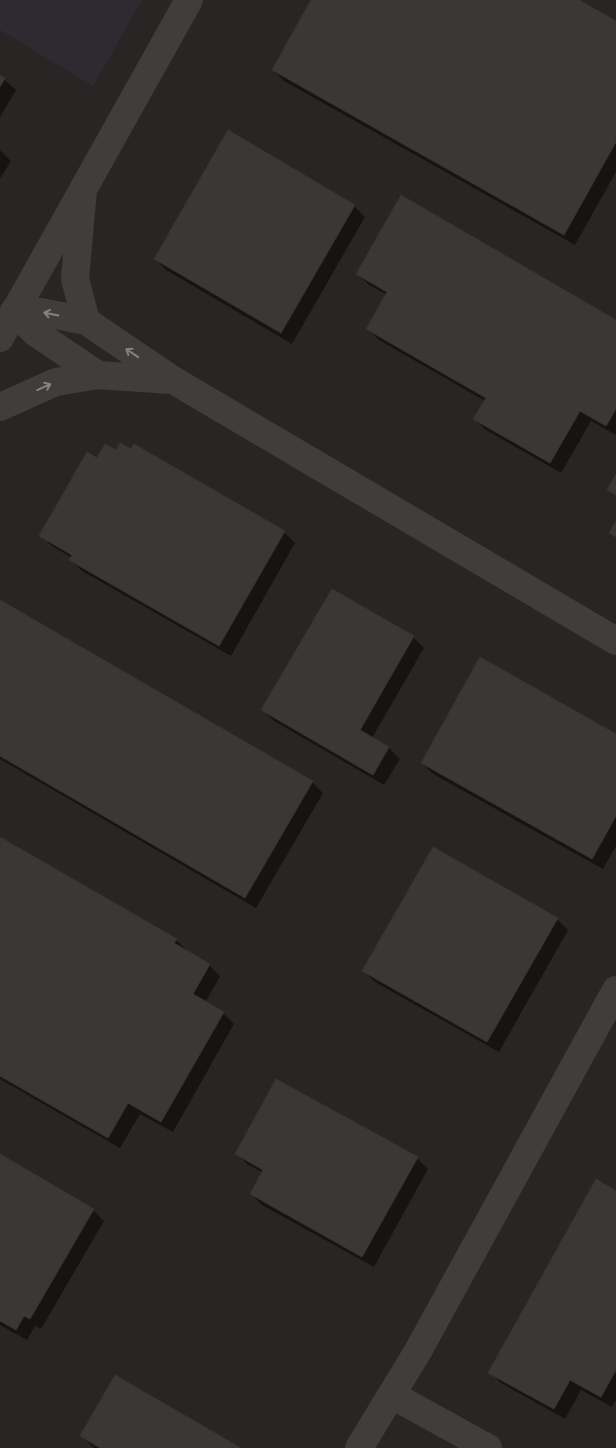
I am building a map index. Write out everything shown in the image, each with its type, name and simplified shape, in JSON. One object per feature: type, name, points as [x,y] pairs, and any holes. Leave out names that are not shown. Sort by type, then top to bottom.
[{"type":"street","points":[[0,338],[189,0]]},
{"type":"street","points":[[83,190],[75,279],[86,322]]},
{"type":"street","points":[[14,311],[41,312],[86,322],[173,380],[616,641]]},
{"type":"street","points":[[14,311],[36,333],[98,375]]},
{"type":"street","points":[[0,407],[56,382],[98,375],[173,380]]},
{"type":"street","points":[[359,1448],[418,1351],[616,990]]},
{"type":"street","points":[[392,1395],[488,1448]]},
{"type":"shaded area","points":[[0,0],[616,0],[616,1448],[0,1448]]},
{"type":"shaded area","points":[[0,0],[142,0],[93,86],[0,30]]},
{"type":"building","points":[[311,0],[579,0],[616,21],[616,142],[564,235],[272,70]]},
{"type":"building","points":[[0,75],[5,78],[0,87]]},
{"type":"building","points":[[228,130],[355,205],[281,333],[154,259]]},
{"type":"building","points":[[401,195],[616,320],[616,409],[606,426],[580,411],[550,463],[473,419],[486,398],[366,329],[387,292],[356,274]]},
{"type":"building","points":[[120,443],[131,449],[134,444],[285,531],[219,646],[69,560],[72,555],[39,536],[87,452],[97,458],[105,444],[116,450]]},
{"type":"building","points":[[616,474],[616,495],[607,490]]},
{"type":"building","points":[[616,521],[616,537],[609,533]]},
{"type":"building","points":[[332,589],[414,636],[360,730],[389,747],[373,775],[261,710]]},
{"type":"building","points":[[0,600],[313,781],[245,898],[0,756]]},
{"type":"building","points":[[480,657],[616,734],[616,816],[592,859],[421,763]]},
{"type":"building","points":[[0,837],[177,939],[174,943],[210,964],[193,994],[224,1012],[161,1122],[128,1103],[108,1138],[0,1076]]},
{"type":"building","points":[[433,847],[558,918],[487,1042],[362,971]]},
{"type":"building","points":[[276,1079],[418,1157],[362,1257],[250,1194],[263,1170],[235,1154]]},
{"type":"building","points":[[0,1154],[94,1209],[30,1319],[24,1316],[16,1330],[0,1321]]},
{"type":"building","points":[[596,1179],[616,1191],[616,1370],[601,1397],[570,1380],[554,1409],[488,1373]]},
{"type":"building","points":[[115,1375],[241,1448],[100,1448],[80,1436]]}]
